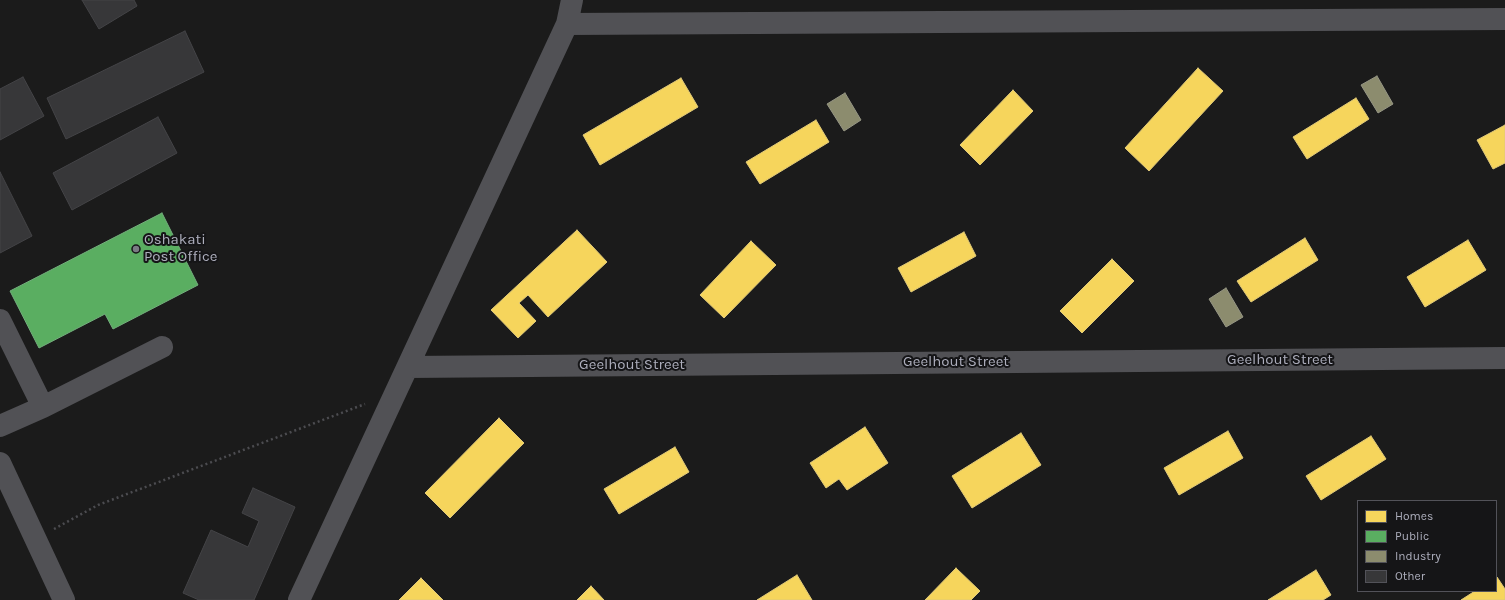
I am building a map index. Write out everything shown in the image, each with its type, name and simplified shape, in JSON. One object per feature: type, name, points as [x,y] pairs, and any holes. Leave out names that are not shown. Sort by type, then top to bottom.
[{"type":"street","points":[[299,600],[567,24],[572,0]]},
{"type":"street","points":[[567,24],[1505,19]]},
{"type":"street","points":[[0,320],[43,407]]},
{"type":"street","points":[[0,426],[43,407],[162,347]]},
{"type":"street","name":"Geelhout Street","points":[[408,367],[1505,358]]},
{"type":"street","points":[[0,463],[64,600]]},
{"type":"path","points":[[36,539],[98,505],[396,393]]},
{"type":"building: Homes","points":[[1198,68],[1223,91],[1149,171],[1125,148]]},
{"type":"building: Homes","points":[[681,78],[698,107],[600,165],[583,135]]},
{"type":"building: Homes","points":[[1013,90],[1033,111],[980,165],[960,145]]},
{"type":"building: Homes","points":[[1356,98],[1369,119],[1307,159],[1293,137]]},
{"type":"building: Homes","points":[[816,120],[829,142],[760,184],[746,162]]},
{"type":"building: Homes","points":[[1505,125],[1505,163],[1493,169],[1477,140]]},
{"type":"building: Homes","points":[[577,230],[607,262],[548,317],[528,295],[519,303],[536,321],[518,338],[491,310]]},
{"type":"building: Homes","points":[[964,232],[976,256],[911,292],[898,268]]},
{"type":"building: Homes","points":[[1305,238],[1318,260],[1251,302],[1237,281]]},
{"type":"building: Homes","points":[[1468,240],[1486,270],[1425,307],[1407,277]]},
{"type":"building: Homes","points":[[751,241],[776,265],[724,318],[700,295]]},
{"type":"building: Homes","points":[[1112,259],[1134,281],[1082,333],[1060,311]]},
{"type":"building: Homes","points":[[499,418],[524,443],[450,518],[425,493]]},
{"type":"building: Homes","points":[[865,427],[888,463],[847,490],[839,479],[826,488],[810,463]]},
{"type":"building: Homes","points":[[1228,431],[1243,458],[1179,495],[1164,468]]},
{"type":"building: Homes","points":[[1021,433],[1041,465],[972,508],[952,476]]},
{"type":"building: Homes","points":[[1371,436],[1386,459],[1321,500],[1306,476]]},
{"type":"building: Homes","points":[[675,447],[689,472],[619,514],[604,489]]},
{"type":"building: Homes","points":[[956,568],[980,591],[971,600],[925,600]]},
{"type":"building: Homes","points":[[1316,570],[1331,595],[1323,600],[1268,600]]},
{"type":"building: Homes","points":[[797,575],[812,600],[757,600]]},
{"type":"building: Homes","points":[[1497,577],[1505,589],[1505,600],[1461,600],[1473,592],[1497,592]]},
{"type":"building: Homes","points":[[421,578],[443,600],[399,600]]},
{"type":"building: Homes","points":[[591,586],[604,600],[577,600]]},
{"type":"building: Public","name":"Oshakati Post Office","points":[[162,213],[198,285],[113,329],[105,314],[39,348],[10,291]]},
{"type":"building: Industry","points":[[1377,76],[1393,104],[1378,113],[1361,85]]},
{"type":"building: Industry","points":[[845,93],[861,120],[844,131],[827,104]]},
{"type":"building: Industry","points":[[1226,288],[1243,317],[1226,327],[1209,299]]},
{"type":"building: Other","points":[[82,0],[134,0],[137,6],[99,29]]},
{"type":"building: Other","points":[[185,31],[204,72],[66,139],[47,98]]},
{"type":"building: Other","points":[[23,77],[44,116],[0,140],[0,89]]},
{"type":"building: Other","points":[[158,117],[177,153],[72,210],[53,173]]},
{"type":"building: Other","points":[[0,172],[32,236],[0,253]]},
{"type":"building: Other","points":[[253,488],[295,507],[254,600],[199,600],[183,593],[211,530],[248,547],[259,521],[242,513]]},
{"type":"place","name":"Oshakati Post Office","points":[[136,249]]}]
